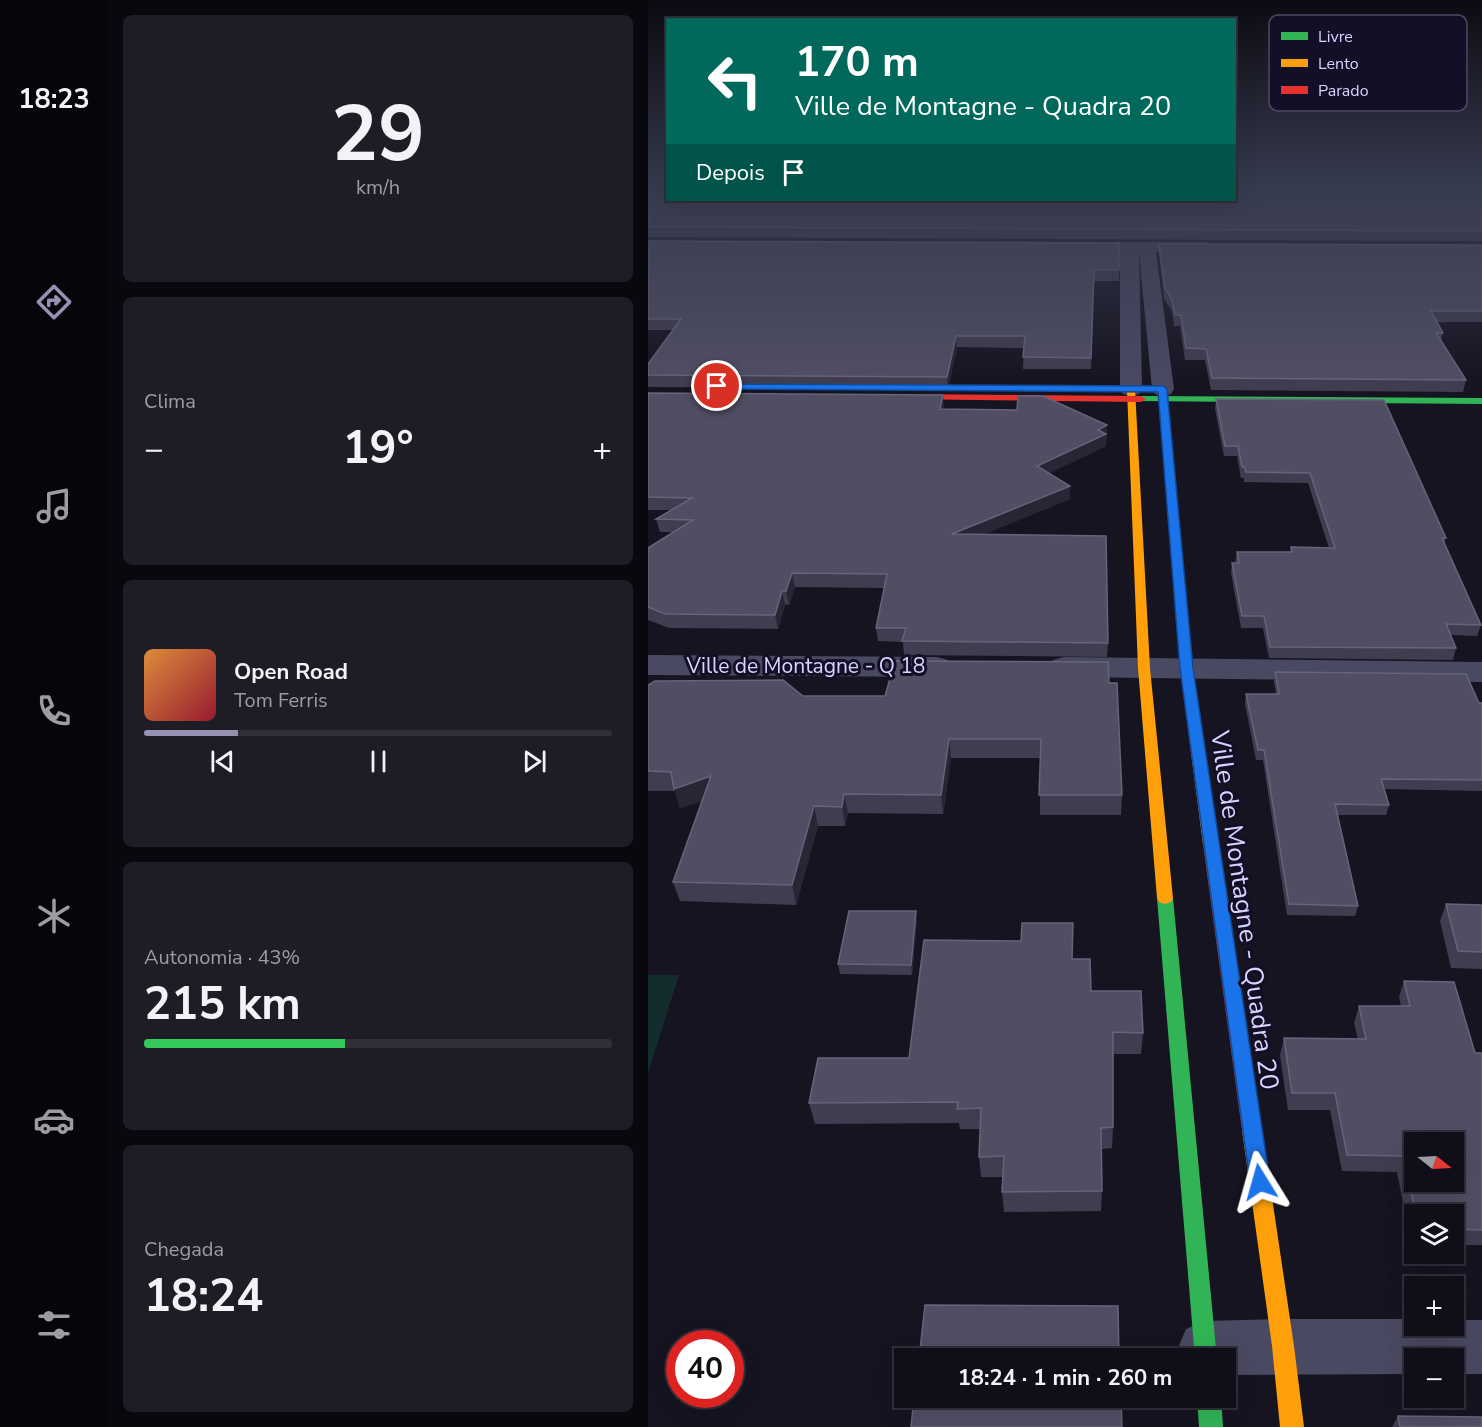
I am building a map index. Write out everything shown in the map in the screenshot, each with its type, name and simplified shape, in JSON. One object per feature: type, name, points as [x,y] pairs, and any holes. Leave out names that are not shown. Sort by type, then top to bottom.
[{"type":"street","points":[[1138,250],[1131,393],[1144,668],[1204,1348]]},
{"type":"street","points":[[1138,250],[1163,393]]},
{"type":"street","points":[[884,392],[1482,391]]},
{"type":"street","points":[[1163,393],[1482,401]]},
{"type":"street","name":"Ville de Montagne - Quadra 20","points":[[1163,393],[1186,668],[1283,1346],[1292,1427]]},
{"type":"street","name":"Ville de Montagne - Q 18","points":[[648,665],[966,667]]},
{"type":"street","points":[[1036,667],[1482,672]]},
{"type":"street","points":[[1236,1359],[1283,1346],[1482,1347]]},
{"type":"street","points":[[1209,1408],[1211,1427]]},
{"type":"green space","points":[[648,975],[679,975],[648,1073]]},
{"type":"building","points":[[648,250],[1119,250],[1119,270],[1094,270],[1091,358],[1023,357],[1025,336],[956,336],[947,377],[648,375],[648,364],[681,319],[648,319]]},
{"type":"building","points":[[1160,250],[1482,250],[1482,311],[1431,311],[1443,333],[1436,333],[1466,380],[1212,378],[1206,349],[1186,348],[1181,315],[1175,315],[1172,300],[1165,288]]},
{"type":"building","points":[[648,393],[943,395],[940,409],[1017,410],[1018,396],[1043,396],[1107,425],[1098,430],[1106,434],[1037,466],[1070,486],[952,534],[1106,536],[1108,643],[902,641],[906,628],[876,628],[887,574],[792,573],[786,591],[782,591],[775,615],[665,614],[648,607],[648,548],[693,520],[656,519],[692,498],[648,497]]},
{"type":"building","points":[[1216,399],[1384,400],[1446,538],[1442,538],[1481,625],[1446,624],[1456,648],[1270,647],[1264,616],[1242,616],[1232,563],[1239,563],[1237,552],[1292,552],[1291,547],[1335,548],[1310,473],[1246,472],[1245,467],[1242,467],[1238,446],[1225,446]]},
{"type":"building","points":[[895,661],[1108,662],[1109,683],[1117,683],[1122,795],[1039,795],[1041,739],[949,739],[941,795],[844,794],[842,807],[814,806],[792,885],[673,882],[711,776],[674,789],[671,772],[648,771],[648,685],[655,681],[783,680],[803,696],[885,696]]},
{"type":"building","points":[[1275,672],[1466,674],[1479,703],[1482,703],[1482,780],[1381,779],[1389,805],[1335,804],[1358,906],[1289,904],[1264,750],[1258,750],[1246,694],[1279,694]]},
{"type":"building","points":[[1446,904],[1482,905],[1482,952],[1458,951]]},
{"type":"building","points":[[849,911],[916,911],[911,965],[838,964]]},
{"type":"building","points":[[1022,923],[1073,923],[1072,959],[1090,959],[1091,991],[1141,991],[1143,1033],[1113,1032],[1113,1127],[1101,1128],[1102,1191],[1002,1192],[1004,1156],[979,1157],[981,1108],[957,1109],[958,1102],[809,1103],[818,1058],[909,1058],[924,940],[1021,941]]},
{"type":"building","points":[[1404,981],[1454,982],[1475,1053],[1482,1053],[1482,1230],[1464,1229],[1464,1204],[1414,1204],[1411,1192],[1464,1192],[1464,1132],[1404,1132],[1404,1161],[1403,1156],[1347,1155],[1335,1093],[1292,1093],[1284,1038],[1366,1039],[1359,1006],[1410,1006]]},
{"type":"building","points":[[925,1305],[1118,1306],[1119,1348],[920,1348]]},
{"type":"building","points":[[913,1408],[1121,1408],[1122,1427],[911,1427]]},
{"type":"building","points":[[1398,1416],[1482,1417],[1482,1427],[1400,1427]]},
{"type":"traffic: fast","points":[[1141,399],[1482,401]]},
{"type":"traffic: fast","points":[[1165,898],[1205,1348]]},
{"type":"traffic: fast","points":[[1210,1408],[1211,1427]]},
{"type":"traffic: slow","points":[[1131,389],[1144,668],[1165,898]]},
{"type":"traffic: slow","points":[[1163,389],[1186,668],[1211,844]]},
{"type":"traffic: slow","points":[[1252,1130],[1283,1346],[1292,1427]]},
{"type":"traffic: jam","points":[[899,397],[1141,399]]},
{"type":"traffic: jam","points":[[1211,844],[1252,1130]]},
{"type":"route","points":[[717,386],[1163,389],[1186,668],[1260,1182]]}]
